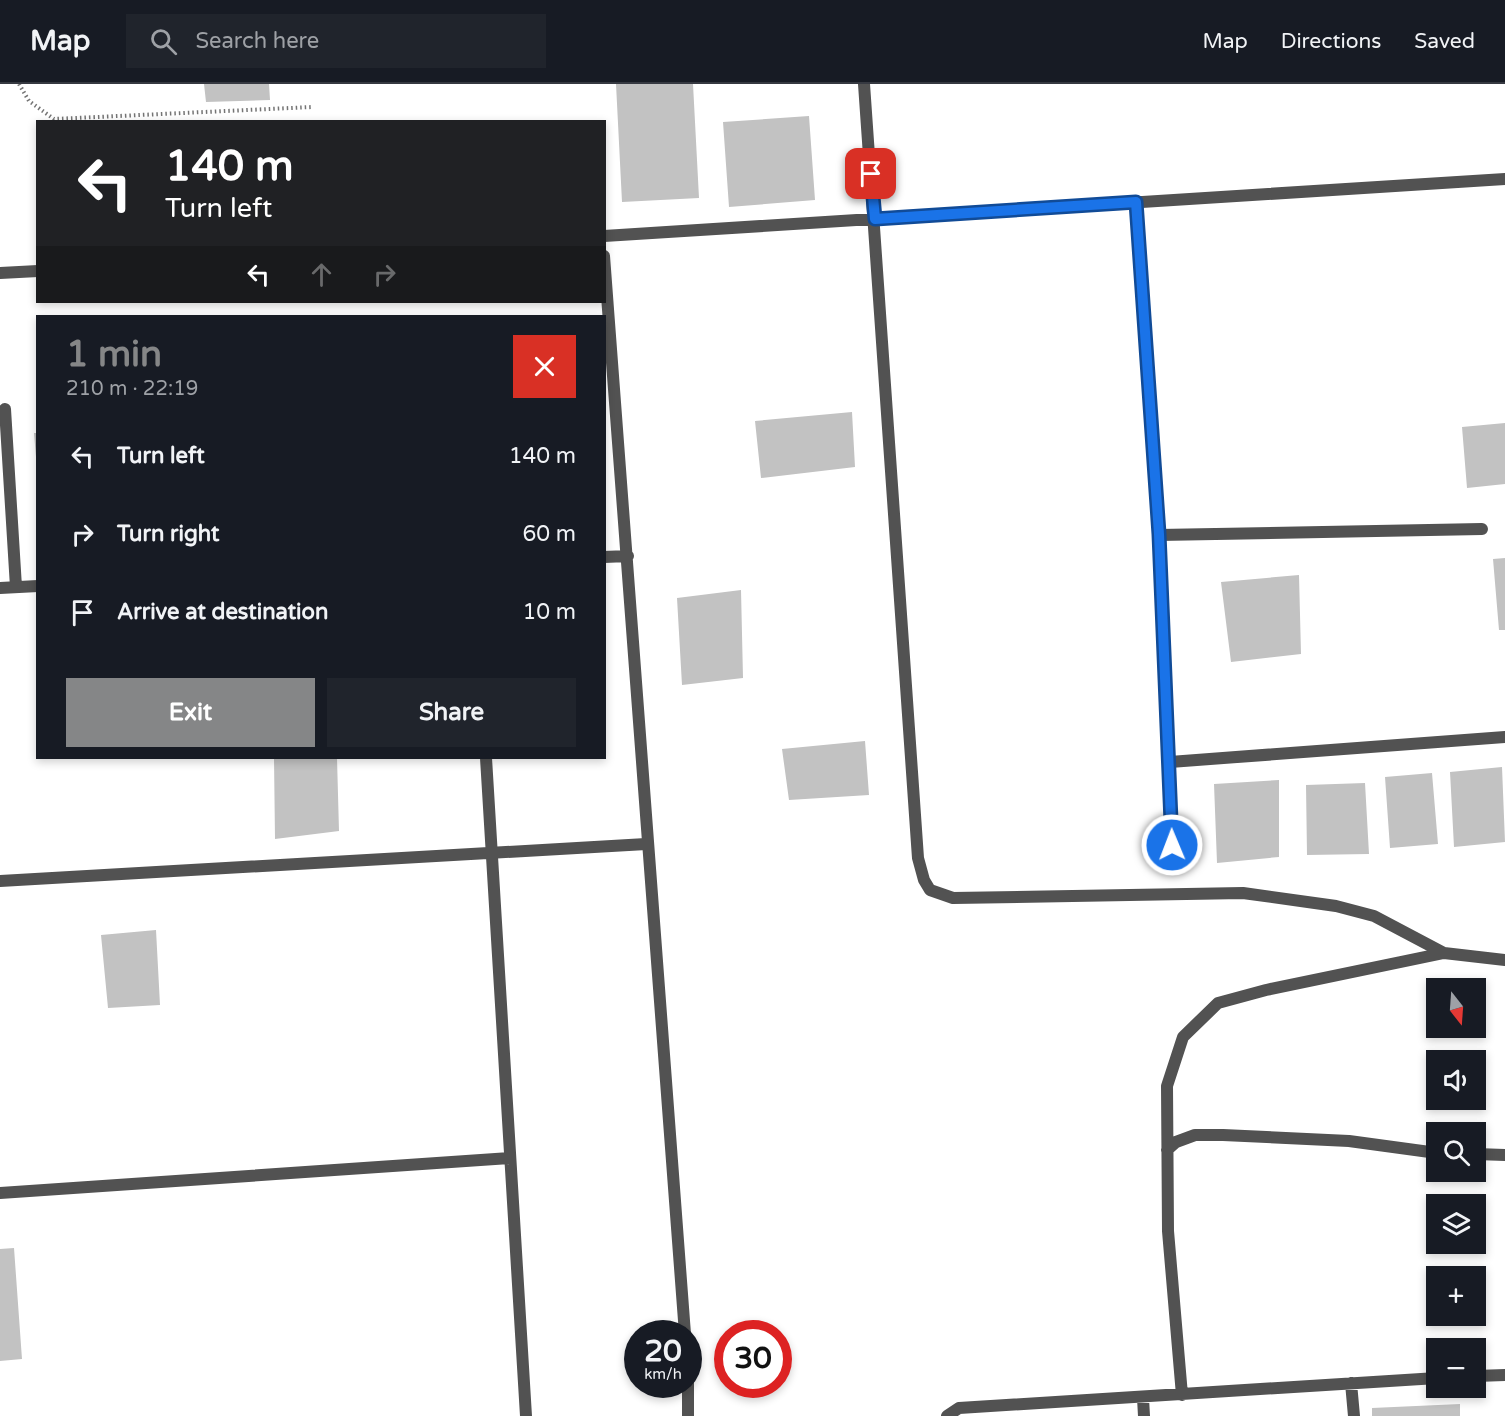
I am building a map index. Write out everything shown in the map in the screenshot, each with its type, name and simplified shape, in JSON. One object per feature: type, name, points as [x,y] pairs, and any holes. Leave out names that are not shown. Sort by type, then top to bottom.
[{"type":"street","points":[[864,84],[918,858],[924,880],[930,890],[953,898],[1243,893],[1336,906],[1374,916],[1444,953]]},
{"type":"street","points":[[606,236],[1505,179]]},
{"type":"street","points":[[1136,202],[1159,534],[1172,845]]},
{"type":"street","points":[[0,273],[36,271]]},
{"type":"street","points":[[606,281],[628,556],[646,844],[684,1320]]},
{"type":"street","points":[[5,409],[16,587]]},
{"type":"street","points":[[1159,534],[1482,529]]},
{"type":"street","points":[[606,557],[628,556]]},
{"type":"street","points":[[0,588],[36,586]]},
{"type":"street","points":[[1170,762],[1505,737]]},
{"type":"street","points":[[486,759],[526,1416]]},
{"type":"street","points":[[0,881],[646,844]]},
{"type":"street","points":[[1182,1395],[1168,1231],[1167,1086],[1183,1037],[1218,1003],[1266,990],[1444,953],[1505,960]]},
{"type":"street","points":[[1167,1149],[1176,1142],[1195,1135],[1223,1135],[1350,1141],[1426,1152]]},
{"type":"street","points":[[1486,1154],[1505,1155]]},
{"type":"street","points":[[0,1193],[510,1158]]},
{"type":"street","points":[[1486,1376],[1505,1375]]},
{"type":"street","points":[[947,1416],[959,1408],[1426,1379]]},
{"type":"street","points":[[1352,1383],[1354,1416]]},
{"type":"street","points":[[688,1398],[688,1416]]},
{"type":"street","points":[[1143,1398],[1144,1416]]},
{"type":"path","points":[[19,84],[29,101],[54,119],[312,107]]},
{"type":"building","points":[[204,84],[269,84],[270,100],[206,102]]},
{"type":"building","points":[[616,84],[693,84],[699,198],[622,202]]},
{"type":"building","points":[[809,116],[815,200],[729,207],[723,122]]},
{"type":"building","points":[[852,412],[855,467],[761,478],[755,421]]},
{"type":"building","points":[[1505,423],[1505,484],[1467,488],[1462,427]]},
{"type":"building","points":[[34,433],[36,433],[36,457]]},
{"type":"building","points":[[1505,558],[1505,630],[1499,630],[1493,559]]},
{"type":"building","points":[[1299,575],[1301,654],[1231,662],[1221,582]]},
{"type":"building","points":[[741,590],[743,678],[682,685],[677,598]]},
{"type":"building","points":[[865,741],[869,795],[789,800],[782,749]]},
{"type":"building","points":[[274,759],[337,759],[339,831],[275,839]]},
{"type":"building","points":[[1502,767],[1505,842],[1454,847],[1450,772]]},
{"type":"building","points":[[1432,773],[1438,844],[1390,848],[1385,777]]},
{"type":"building","points":[[1279,780],[1279,857],[1217,863],[1214,784]]},
{"type":"building","points":[[1365,783],[1369,854],[1307,855],[1306,785]]},
{"type":"building","points":[[156,930],[160,1005],[108,1008],[101,935]]},
{"type":"building","points":[[14,1248],[22,1359],[0,1361],[0,1249]]},
{"type":"building","points":[[1460,1404],[1460,1416],[1372,1416],[1372,1408]]},
{"type":"route","points":[[871,174],[875,219],[1136,202],[1159,534],[1172,845]]}]
